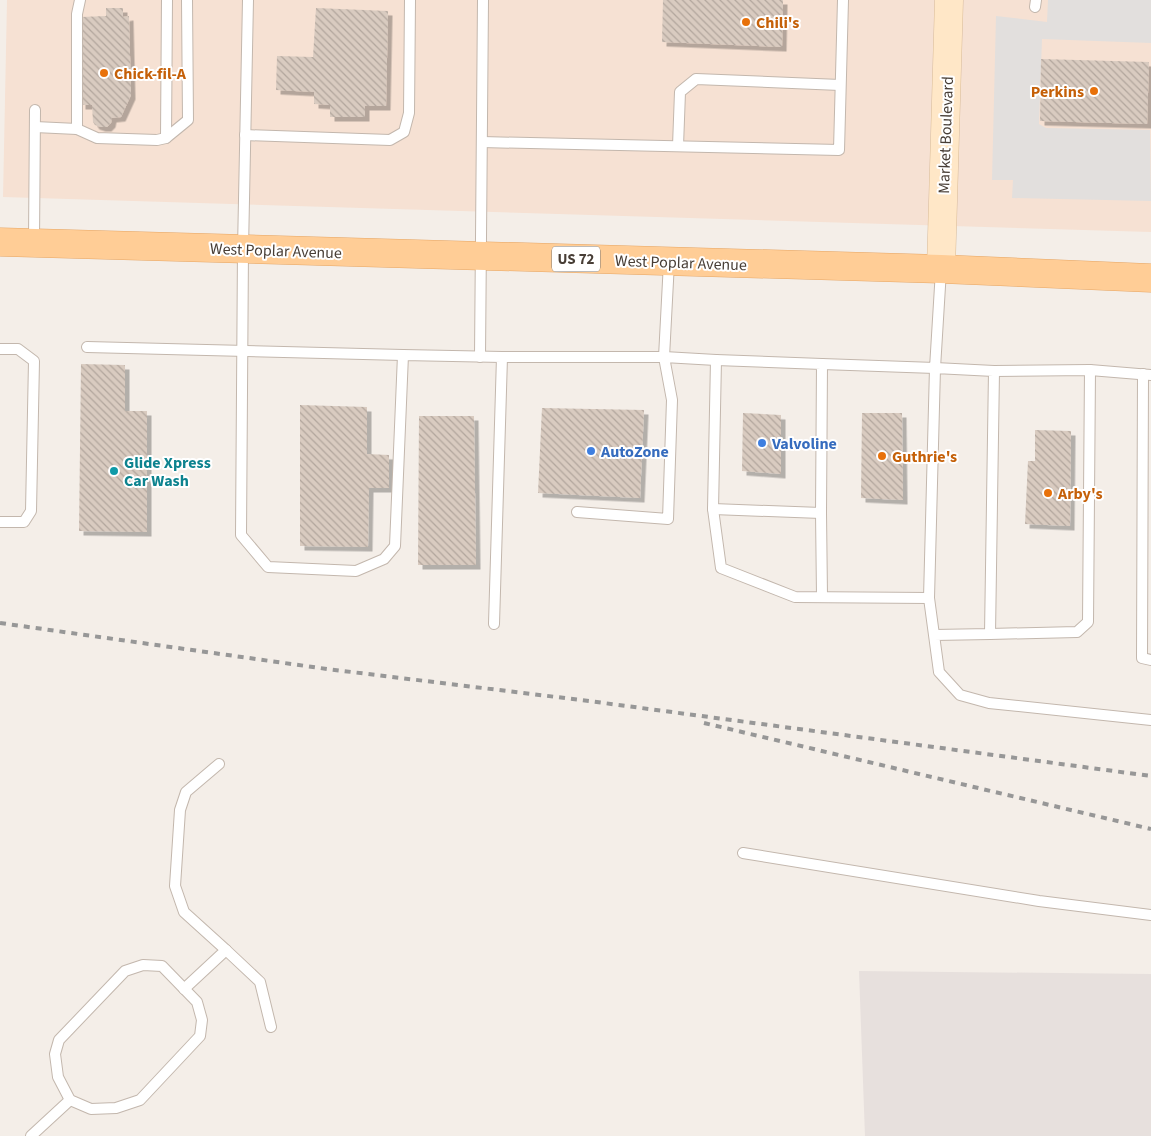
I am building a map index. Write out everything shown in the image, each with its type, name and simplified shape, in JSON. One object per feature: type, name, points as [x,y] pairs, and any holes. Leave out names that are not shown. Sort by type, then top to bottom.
[{"type":"main road","name":"West Poplar Avenue","points":[[0,242],[941,269],[1151,278]]},
{"type":"street","name":"Market Boulevard","points":[[941,269],[949,0]]},
{"type":"lane","points":[[77,129],[76,14],[80,0]]},
{"type":"lane","points":[[166,138],[167,0]]},
{"type":"lane","points":[[35,128],[77,129],[97,138],[166,138],[188,120],[187,0]]},
{"type":"lane","points":[[248,0],[243,249],[241,536],[268,567],[356,571],[384,559],[395,546],[403,355]]},
{"type":"lane","points":[[246,135],[390,140],[404,132],[409,113],[410,0]]},
{"type":"lane","points":[[480,357],[482,0]]},
{"type":"lane","points":[[482,142],[839,150],[843,0]]},
{"type":"lane","points":[[678,146],[680,92],[696,79],[840,85]]},
{"type":"lane","points":[[34,243],[36,110]]},
{"type":"lane","points":[[577,512],[668,518],[672,400],[664,357],[669,261]]},
{"type":"lane","points":[[941,269],[935,368],[929,598],[939,672],[960,695],[989,703],[1151,720]]},
{"type":"lane","points":[[87,347],[480,357],[664,357],[994,371],[1090,370],[1147,374],[1142,658],[1151,660]]},
{"type":"lane","points":[[0,349],[18,349],[34,361],[31,511],[24,522],[0,522]]},
{"type":"lane","points":[[494,624],[502,357]]},
{"type":"lane","points":[[716,360],[713,509],[721,568],[794,597],[929,598]]},
{"type":"lane","points":[[822,364],[822,596]]},
{"type":"lane","points":[[934,635],[1077,632],[1088,622],[1090,370]]},
{"type":"lane","points":[[990,634],[994,371]]},
{"type":"lane","points":[[713,509],[821,513]]},
{"type":"lane","points":[[219,764],[186,792],[180,810],[175,886],[184,912],[260,982],[271,1027]]},
{"type":"lane","points":[[743,853],[1040,901],[1151,915]]},
{"type":"lane","points":[[184,989],[226,950]]},
{"type":"lane","points":[[143,965],[162,966],[197,1002],[202,1020],[200,1036],[140,1100],[116,1108],[91,1109],[70,1100],[58,1077],[54,1054],[59,1040],[125,971],[143,965]]},
{"type":"lane","points":[[31,1136],[70,1100]]},
{"type":"shaded area","points":[[7,0],[1151,0],[1151,232],[3,197]]},
{"type":"shaded area","points":[[1048,0],[1151,0],[1151,43],[1042,39],[1039,124],[1046,128],[1150,130],[1151,201],[1012,198],[1013,180],[992,180],[996,16],[1047,22]]},
{"type":"shaded area","points":[[859,971],[1151,974],[1151,1136],[865,1136]]},
{"type":"building","name":"Chili's","points":[[663,0],[783,0],[782,47],[662,42]]},
{"type":"building","points":[[106,8],[123,8],[123,17],[129,16],[131,95],[121,117],[112,118],[111,123],[107,127],[101,127],[93,122],[92,105],[81,105],[81,17],[106,16]]},
{"type":"building","points":[[316,8],[388,11],[386,106],[365,106],[365,117],[330,117],[330,105],[314,104],[314,92],[276,90],[277,56],[313,57]]},
{"type":"building","name":"Perkins","points":[[1041,59],[1149,62],[1147,124],[1040,121]]},
{"type":"building","name":"Glide Xpress Car Wash","points":[[81,364],[125,365],[125,411],[147,411],[147,532],[79,531]]},
{"type":"building","points":[[300,405],[367,407],[367,454],[389,455],[389,488],[369,488],[368,547],[300,546]]},
{"type":"building","name":"AutoZone","points":[[542,408],[644,410],[640,498],[538,493]]},
{"type":"building","name":"Valvoline","points":[[743,413],[781,415],[781,474],[742,471]]},
{"type":"building","name":"Guthrie's","points":[[862,413],[902,413],[903,500],[861,498]]},
{"type":"building","points":[[419,416],[474,416],[476,565],[418,565]]},
{"type":"building","name":"Arby's","points":[[1035,430],[1071,431],[1070,526],[1025,524],[1028,461],[1035,461]]},
{"type":"railway","points":[[0,623],[327,669],[589,701],[1151,776]]},
{"type":"railway","points":[[704,723],[1151,829]]},
{"type":"place","name":"Chili's","points":[[746,22]]},
{"type":"place","name":"Chick-fil-A","points":[[104,73]]},
{"type":"place","name":"Perkins","points":[[1094,91]]},
{"type":"place","name":"Valvoline","points":[[762,443]]},
{"type":"place","name":"AutoZone","points":[[591,451]]},
{"type":"place","name":"Guthrie's","points":[[882,456]]},
{"type":"place","name":"Glide Xpress Car Wash","points":[[114,471]]},
{"type":"place","name":"Arby's","points":[[1048,493]]}]
